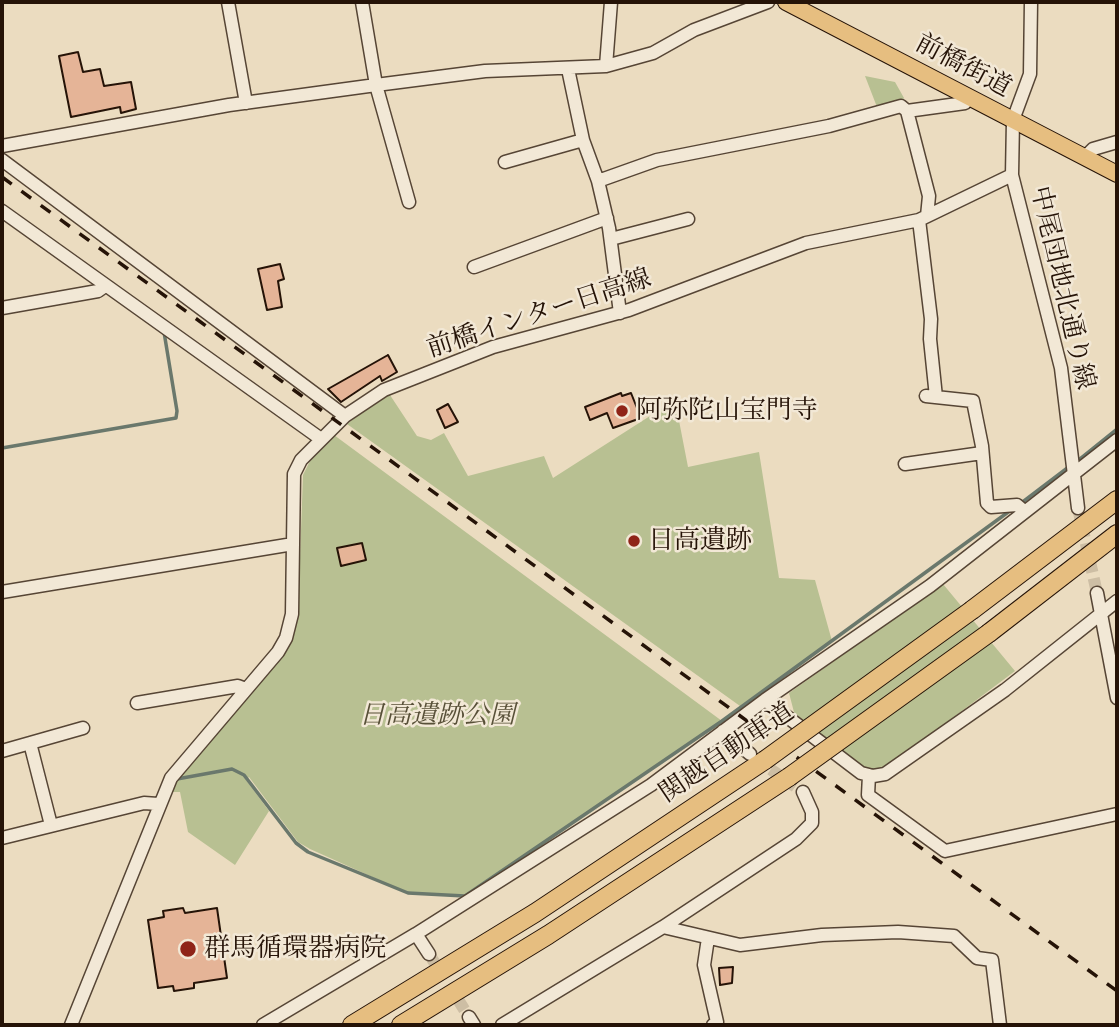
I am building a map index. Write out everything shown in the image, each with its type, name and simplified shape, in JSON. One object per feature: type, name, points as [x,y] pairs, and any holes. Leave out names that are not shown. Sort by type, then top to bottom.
[{"type":"highway","name":"関越自動車道","points":[[352,1025],[534,913],[972,610],[1117,500]]},
{"type":"highway","name":"関越自動車道","points":[[401,1025],[548,935],[789,777],[989,633],[1117,534]]},
{"type":"main road","name":"前橋街道","points":[[786,2],[1117,174]]},
{"type":"street","points":[[228,2],[246,103]]},
{"type":"street","points":[[362,2],[376,85],[409,202]]},
{"type":"street","points":[[606,66],[611,2]]},
{"type":"street","points":[[2,146],[246,103],[376,85],[485,71],[606,66],[653,53],[694,30],[768,2]]},
{"type":"street","name":"中尾団地北通り線","points":[[1031,2],[1030,74],[1013,120],[1012,175],[1061,368],[1078,508]]},
{"type":"street","points":[[568,69],[583,140],[598,181],[607,218],[620,313]]},
{"type":"street","points":[[907,111],[965,103],[969,96]]},
{"type":"street","points":[[598,181],[657,160],[816,129],[901,106],[907,111],[929,196],[923,218],[932,319],[931,397],[973,401],[988,505],[1017,505],[1024,512]]},
{"type":"street","points":[[505,162],[583,140]]},
{"type":"street","points":[[1085,158],[1093,149],[1117,142]]},
{"type":"street","points":[[2,160],[345,416]]},
{"type":"street","name":"前橋インター日高線","points":[[71,1025],[158,804],[186,758],[278,652],[289,631],[295,474],[301,460],[345,416],[384,390],[493,347],[620,313],[806,243],[923,218],[1012,175]]},
{"type":"street","points":[[2,211],[321,439]]},
{"type":"street","points":[[474,267],[607,218]]},
{"type":"street","points":[[611,239],[688,219]]},
{"type":"street","points":[[2,308],[98,291],[105,286]]},
{"type":"street","points":[[263,1025],[416,934],[651,785],[765,700],[929,586],[1117,440]]},
{"type":"street","points":[[905,464],[982,453]]},
{"type":"street","points":[[2,592],[293,544]]},
{"type":"street","points":[[1097,593],[1117,698]]},
{"type":"street","points":[[765,700],[861,773],[885,774],[899,767],[1117,601]]},
{"type":"street","points":[[137,703],[238,686],[246,689]]},
{"type":"street","points":[[2,751],[83,728]]},
{"type":"street","points":[[723,732],[758,757]]},
{"type":"street","points":[[30,743],[51,825]]},
{"type":"street","points":[[869,775],[868,795],[944,851],[1117,814]]},
{"type":"street","points":[[502,1025],[663,927],[809,828],[812,812],[803,792]]},
{"type":"street","points":[[2,838],[144,803],[158,804]]},
{"type":"street","points":[[663,927],[740,945],[822,935],[898,932],[954,936],[977,958],[992,960],[1000,1025]]},
{"type":"street","points":[[416,934],[429,954]]},
{"type":"street","points":[[708,938],[705,971],[717,1022],[713,1025]]},
{"type":"green space","points":[[865,76],[895,82],[904,98],[902,102],[877,107]]},
{"type":"green space","points":[[388,392],[417,436],[431,440],[444,433],[468,476],[544,456],[553,478],[675,400],[688,467],[759,452],[779,578],[815,580],[832,641],[740,706],[347,424]]},
{"type":"green space","name":"日高遺跡公園","points":[[334,435],[722,721],[465,896],[408,893],[310,849],[298,842],[249,777],[246,780],[269,811],[235,865],[188,832],[180,792],[171,792],[179,774],[290,645],[298,613],[303,475],[313,455]]},
{"type":"green space","points":[[943,584],[1015,671],[898,759],[884,767],[869,770],[856,764],[795,716],[789,693]]},
{"type":"building","points":[[78,52],[83,72],[100,69],[104,86],[131,82],[136,109],[121,113],[120,107],[71,117],[59,56]]},
{"type":"building","points":[[280,264],[284,279],[278,281],[282,307],[267,310],[258,269]]},
{"type":"building","points":[[388,355],[397,372],[382,381],[380,376],[341,402],[328,389]]},
{"type":"building","name":"阿弥陀山宝門寺","points":[[621,393],[622,396],[631,393],[641,418],[613,428],[607,413],[590,420],[585,407]]},
{"type":"building","points":[[448,404],[458,422],[445,428],[437,410]]},
{"type":"building","points":[[362,543],[366,560],[341,566],[337,548]]},
{"type":"building","name":"群馬循環器病院","points":[[183,908],[185,913],[217,908],[227,978],[194,983],[194,988],[174,991],[173,986],[158,988],[148,920],[164,917],[163,911]]},
{"type":"building","points":[[733,967],[732,983],[720,985],[719,968]]},
{"type":"waterway","points":[[2,448],[176,418],[164,332]]},
{"type":"waterway","points":[[1076,462],[1117,429]]},
{"type":"waterway","points":[[1020,504],[1070,466]]},
{"type":"waterway","points":[[177,779],[232,769],[244,775],[296,843],[308,852],[408,893],[465,896],[722,721],[1011,510]]},
{"type":"tunnel","points":[[1078,508],[1097,593]]},
{"type":"tunnel","points":[[756,759],[803,792]]},
{"type":"tunnel","points":[[429,954],[469,1017]]},
{"type":"railway","points":[[2,177],[1117,991]]},
{"type":"place","name":"阿弥陀山宝門寺","points":[[622,411]]},
{"type":"place","name":"日高遺跡","points":[[634,541]]},
{"type":"place","name":"群馬循環器病院","points":[[188,949]]}]
